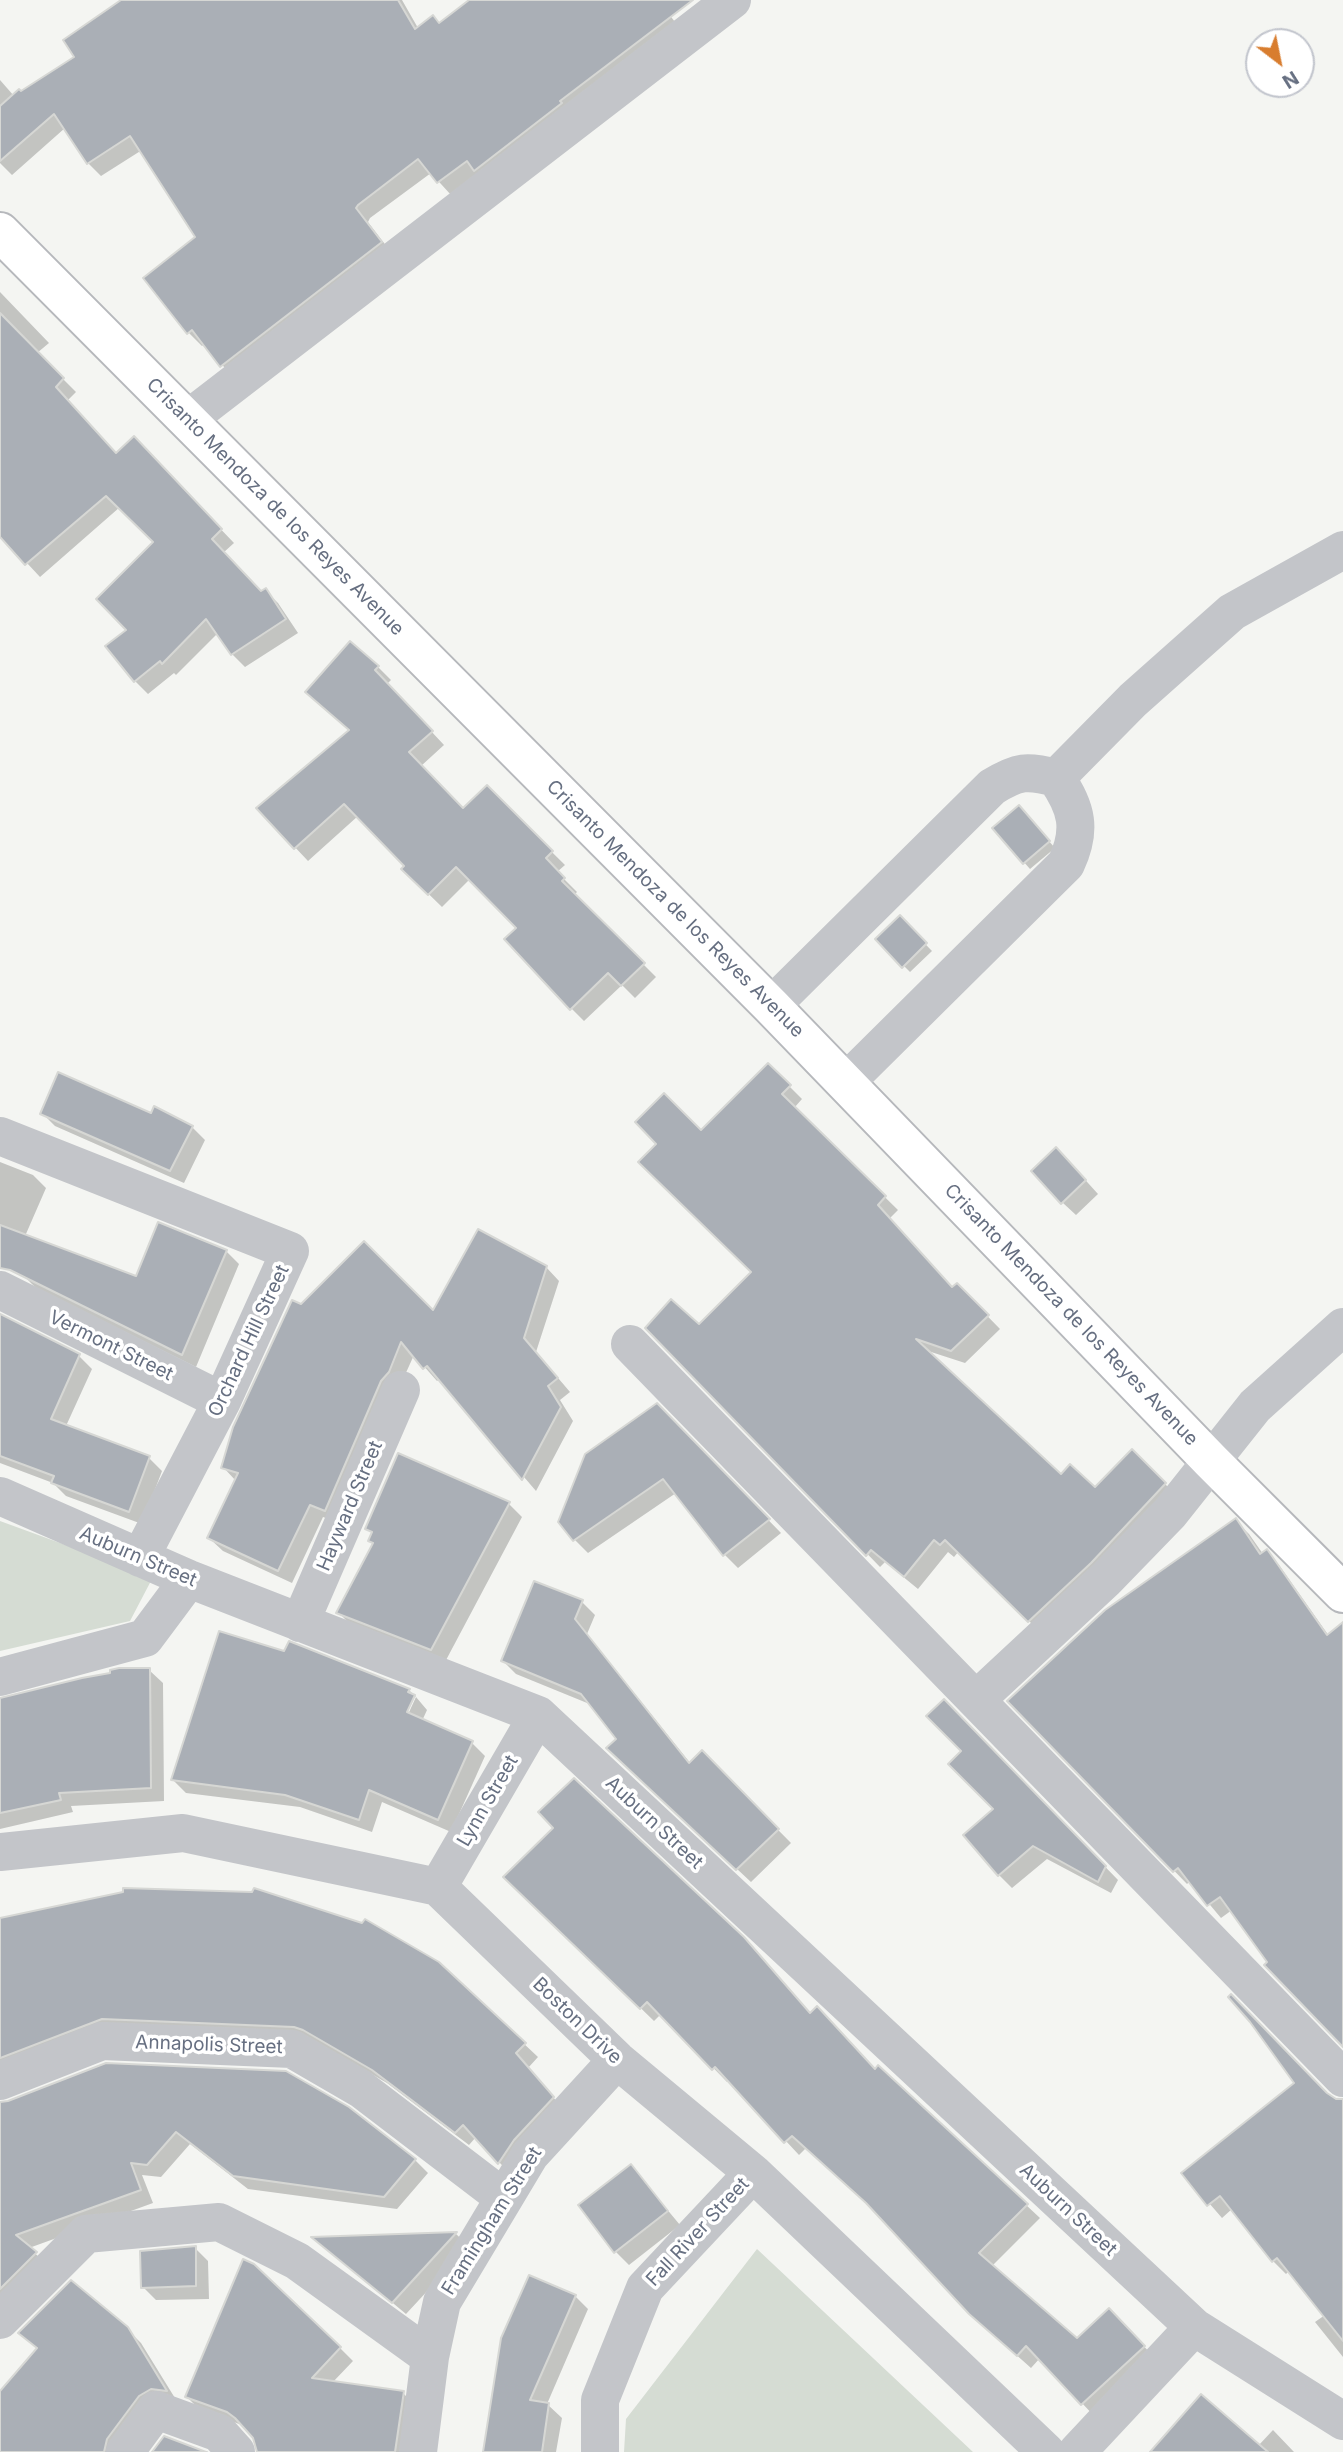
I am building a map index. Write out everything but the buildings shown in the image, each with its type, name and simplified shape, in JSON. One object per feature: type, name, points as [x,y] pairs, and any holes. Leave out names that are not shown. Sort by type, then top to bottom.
[{"type":"main road","name":"Crisanto Mendoza de los Reyes Avenue","points":[[0,232],[846,1082],[1211,1461],[1343,1593]]},
{"type":"street","points":[[188,419],[732,0]]},
{"type":"street","points":[[1056,778],[1133,700],[1231,612],[1343,550]]},
{"type":"street","points":[[771,1006],[992,787],[1013,774],[1032,771],[1056,778],[1068,795],[1076,815],[1074,847],[1066,864],[846,1082]]},
{"type":"street","name":"Orchard Hill Street","points":[[0,1136],[290,1251],[222,1401],[140,1558]]},
{"type":"street","name":"Vermont Street","points":[[0,1290],[222,1401]]},
{"type":"street","points":[[977,1699],[1106,1580],[1170,1513],[1255,1406],[1343,1327]]},
{"type":"street","points":[[630,1345],[1343,2078]]},
{"type":"street","name":"Hayward Street","points":[[300,1623],[401,1390]]},
{"type":"street","name":"Auburn Street","points":[[0,1496],[189,1579],[538,1715],[1194,2328],[1343,2421]]},
{"type":"street","points":[[0,1677],[145,1638],[189,1579]]},
{"type":"street","name":"Lynn Street","points":[[438,1886],[538,1715]]},
{"type":"street","points":[[0,1852],[184,1833],[438,1886]]},
{"type":"street","name":"Boston Drive","points":[[438,1886],[617,2060],[753,2173],[1046,2452]]},
{"type":"street","name":"Annapolis Street","points":[[0,2081],[102,2041],[292,2049],[361,2089],[504,2198]]},
{"type":"street","name":"Framingham Street","points":[[418,2452],[430,2357],[442,2302],[530,2155],[617,2060]]},
{"type":"street","name":"Fall River Street","points":[[600,2452],[600,2400],[645,2288],[753,2173]]},
{"type":"street","points":[[0,2320],[86,2234],[219,2222],[297,2261],[430,2357]]},
{"type":"street","points":[[1077,2452],[1194,2328]]},
{"type":"street","points":[[125,2452],[156,2410],[219,2433],[236,2452]]},
{"type":"shaded area","points":[[0,1521],[153,1577],[130,1621],[0,1651]]},
{"type":"shaded area","points":[[757,2249],[973,2452],[624,2452],[626,2419]]}]
